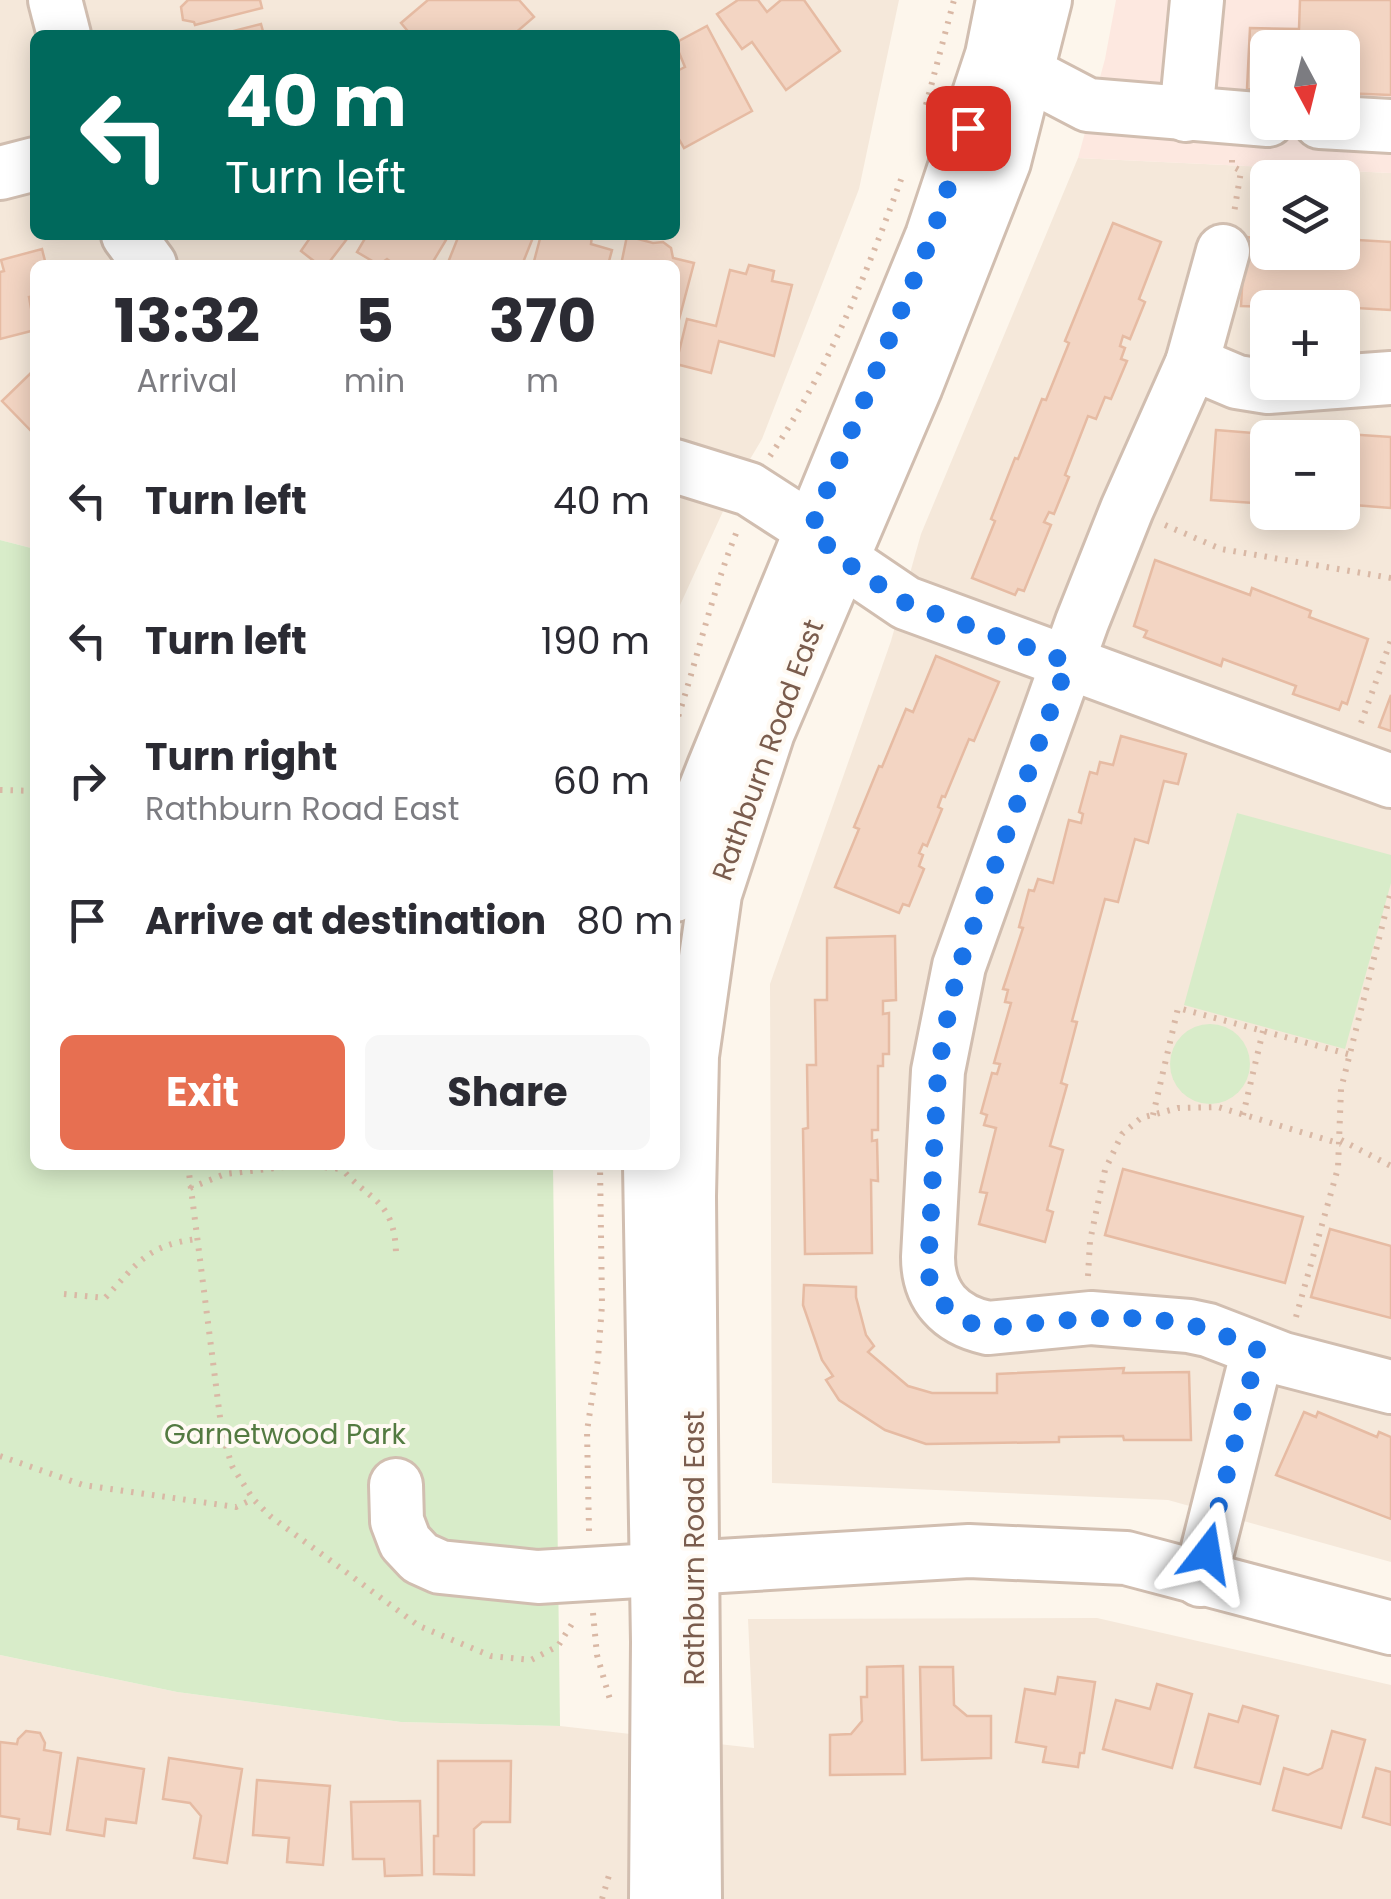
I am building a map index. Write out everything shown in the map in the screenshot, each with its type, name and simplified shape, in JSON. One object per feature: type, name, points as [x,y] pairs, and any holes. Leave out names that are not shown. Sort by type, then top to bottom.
[{"type":"street","points":[[56,0],[63,30]]},
{"type":"street","name":"Rathburn Road East","points":[[680,876],[699,805],[826,544],[916,386],[1004,162],[1011,64],[1003,0]]},
{"type":"street","name":"Rathburn Road East","points":[[1011,64],[1045,0]]},
{"type":"street","points":[[1011,64],[1088,105],[1229,118],[1197,0]]},
{"type":"street","points":[[1360,124],[1391,126]]},
{"type":"street","points":[[0,173],[30,165]]},
{"type":"street","points":[[1224,251],[1192,363],[1126,509],[959,966],[938,1071],[928,1272],[938,1299],[959,1319],[988,1328],[1091,1318],[1189,1326],[1270,1354],[1391,1387]]},
{"type":"street","points":[[1192,363],[1237,382],[1268,387],[1391,378]]},
{"type":"street","points":[[680,468],[748,489],[906,603],[1368,773]]},
{"type":"street","name":"Rathburn Road East","points":[[656,1899],[675,1568],[692,1056],[712,912],[826,544]]},
{"type":"street","name":"Rathburn Road East","points":[[650,1170],[695,1899]]},
{"type":"street","points":[[1200,1580],[1270,1354]]},
{"type":"street","points":[[396,1486],[397,1520],[405,1542],[420,1558],[440,1567],[538,1576],[969,1551],[1126,1558],[1391,1628]]},
{"type":"path","points":[[924,112],[954,0]]},
{"type":"path","points":[[1224,251],[1229,245],[1240,171],[1232,166],[1229,118]]},
{"type":"path","points":[[768,460],[792,424],[839,328],[906,164]]},
{"type":"path","points":[[1126,509],[1221,549],[1391,578]]},
{"type":"path","points":[[680,711],[708,613],[741,522]]},
{"type":"path","points":[[1368,773],[1391,640]]},
{"type":"path","points":[[0,790],[30,790]]},
{"type":"path","points":[[1270,1354],[1338,1168],[1340,1108],[1348,1054],[1391,891]]},
{"type":"path","points":[[1153,1115],[1178,1008],[1348,1054]]},
{"type":"path","points":[[1244,1116],[1263,1031]]},
{"type":"path","points":[[1091,1318],[1090,1241],[1106,1170],[1122,1134],[1141,1118],[1178,1108],[1218,1107],[1341,1142],[1391,1166]]},
{"type":"path","points":[[239,1170],[243,1172]]},
{"type":"path","points":[[190,1188],[226,1174],[256,1170]]},
{"type":"path","points":[[343,1170],[381,1204],[396,1234],[396,1254]]},
{"type":"path","points":[[64,1294],[105,1298],[146,1255],[160,1246],[198,1238]]},
{"type":"path","points":[[0,1456],[83,1485],[120,1492],[236,1507],[253,1499]]},
{"type":"shaded area","points":[[0,0],[899,0],[859,189],[762,439],[736,483],[680,605],[680,260],[30,260],[30,548],[0,540]]},
{"type":"shaded area","points":[[1116,0],[1391,0],[1391,173],[1360,172],[1360,160],[1250,160],[1250,166],[1078,158],[1105,59]]},
{"type":"shaded area","points":[[1078,158],[1250,166],[1250,270],[1360,270],[1360,172],[1391,173],[1391,1562],[1168,1500],[772,1483],[770,984],[891,641],[921,534]]},
{"type":"shaded area","points":[[1097,1618],[1391,1685],[1391,1899],[0,1899],[0,1655],[177,1692],[401,1722],[560,1726],[754,1748],[748,1619]]},
{"type":"green space","name":"Garnetwood Park","points":[[0,540],[30,548],[30,1170],[553,1170],[560,1726],[401,1722],[177,1692],[0,1655]]},
{"type":"green space","points":[[1237,813],[1391,855],[1391,883],[1345,1049],[1184,1005]]},
{"type":"green space","points":[[1210,1024],[1225,1027],[1238,1036],[1247,1049],[1247,1079],[1238,1092],[1225,1101],[1210,1104],[1195,1101],[1182,1092],[1173,1079],[1170,1064],[1173,1049],[1182,1036],[1195,1027]]},
{"type":"building","points":[[188,0],[260,0],[262,8],[195,25],[183,20],[181,7]]},
{"type":"building","points":[[428,0],[519,0],[534,17],[519,30],[407,30],[401,23]]},
{"type":"building","points":[[738,0],[758,0],[767,12],[781,0],[804,0],[840,51],[786,90],[752,42],[742,49],[717,14]]},
{"type":"building","points":[[1300,0],[1391,0],[1391,95],[1360,94],[1360,30],[1250,30],[1250,89],[1247,89],[1250,28],[1299,29]]},
{"type":"building","points":[[261,24],[263,30],[238,30]]},
{"type":"building","points":[[707,26],[752,111],[684,148],[680,141],[680,70],[685,67],[680,40]]},
{"type":"building","points":[[1113,223],[1161,242],[1139,299],[1145,302],[1130,339],[1123,336],[1120,346],[1125,348],[1121,359],[1127,361],[1111,399],[1105,397],[1096,419],[1088,416],[1054,514],[1049,512],[1044,522],[1051,525],[1024,591],[1018,589],[1015,595],[972,578],[1015,458],[1018,459],[1042,399],[1046,400],[1069,343],[1065,341]]},
{"type":"building","points":[[1245,237],[1250,237],[1250,270],[1360,270],[1360,240],[1391,242],[1391,310],[1360,308],[1360,290],[1250,290],[1250,306],[1241,306]]},
{"type":"building","points":[[309,240],[346,240],[331,260],[313,260],[301,251]]},
{"type":"building","points":[[364,240],[446,240],[434,260],[371,260],[357,252]]},
{"type":"building","points":[[457,240],[532,240],[524,260],[449,260]]},
{"type":"building","points":[[540,240],[591,240],[591,244],[612,250],[609,260],[534,260]]},
{"type":"building","points":[[626,240],[642,240],[663,242],[671,248],[673,258],[694,263],[680,316],[680,260],[622,260]]},
{"type":"building","points":[[42,249],[45,260],[30,260],[30,331],[0,339],[0,272],[4,271],[1,260]]},
{"type":"building","points":[[749,265],[774,271],[772,281],[792,285],[774,356],[719,341],[711,373],[680,365],[687,319],[716,326],[730,270],[746,274]]},
{"type":"building","points":[[30,374],[30,430],[2,401]]},
{"type":"building","points":[[1216,430],[1250,433],[1250,503],[1211,500]]},
{"type":"building","points":[[1360,435],[1391,437],[1391,508],[1360,505]]},
{"type":"building","points":[[1155,560],[1250,595],[1252,588],[1311,611],[1309,617],[1368,639],[1347,704],[1342,702],[1339,710],[1293,694],[1296,686],[1223,659],[1221,666],[1144,637],[1147,631],[1134,626]]},
{"type":"building","points":[[936,656],[999,682],[974,741],[969,739],[945,797],[942,796],[938,807],[942,809],[927,846],[923,844],[919,853],[923,855],[919,866],[924,869],[909,906],[903,904],[899,913],[835,887],[879,766],[882,767],[906,709],[913,712]]},
{"type":"building","points":[[1391,695],[1391,731],[1379,727]]},
{"type":"building","points":[[1121,736],[1186,754],[1178,784],[1164,781],[1148,843],[1135,839],[1118,902],[1105,899],[1072,1021],[1077,1022],[1061,1083],[1067,1085],[1050,1146],[1063,1150],[1047,1210],[1053,1212],[1045,1242],[979,1224],[987,1193],[980,1192],[996,1128],[984,1125],[987,1115],[981,1113],[992,1073],[997,1074],[1000,1064],[994,1063],[1011,1003],[1005,1002],[1008,990],[1003,989],[1023,928],[1019,927],[1029,890],[1034,891],[1038,879],[1053,883],[1069,820],[1081,823],[1083,814],[1079,812],[1090,772],[1097,774],[1100,762],[1113,765]]},
{"type":"building","points":[[895,936],[896,1000],[883,1001],[883,1014],[889,1013],[889,1054],[883,1054],[883,1066],[878,1066],[878,1130],[872,1130],[872,1141],[877,1140],[878,1181],[871,1180],[872,1253],[805,1254],[803,1129],[808,1128],[807,1065],[816,1065],[815,1000],[827,1000],[827,938]]},
{"type":"building","points":[[1123,1169],[1303,1217],[1285,1283],[1105,1235]]},
{"type":"building","points":[[1330,1229],[1391,1246],[1391,1318],[1311,1297]]},
{"type":"building","points":[[804,1285],[856,1287],[866,1335],[874,1346],[868,1352],[908,1386],[932,1393],[997,1393],[997,1374],[1124,1368],[1123,1373],[1189,1372],[1191,1440],[1124,1440],[1123,1436],[1059,1437],[1059,1442],[926,1444],[885,1430],[839,1400],[826,1380],[833,1376],[822,1360],[803,1305]]},
{"type":"building","points":[[1304,1412],[1316,1417],[1318,1412],[1377,1437],[1379,1432],[1391,1437],[1391,1519],[1276,1475]]},
{"type":"building","points":[[903,1666],[905,1774],[830,1775],[830,1735],[851,1734],[862,1721],[861,1697],[867,1697],[867,1667]]},
{"type":"building","points":[[920,1667],[953,1667],[954,1705],[967,1716],[991,1716],[991,1758],[922,1760]]},
{"type":"building","points":[[1058,1677],[1095,1682],[1084,1753],[1080,1753],[1078,1767],[1043,1762],[1046,1747],[1016,1742],[1025,1689],[1055,1694]]},
{"type":"building","points":[[1157,1684],[1192,1694],[1172,1768],[1103,1749],[1116,1700],[1150,1709]]},
{"type":"building","points":[[1243,1706],[1278,1716],[1260,1784],[1195,1767],[1209,1714],[1238,1722]]},
{"type":"building","points":[[26,1731],[40,1733],[44,1750],[61,1753],[50,1834],[18,1829],[19,1819],[0,1816],[0,1742],[17,1744]]},
{"type":"building","points":[[1332,1731],[1365,1740],[1341,1828],[1273,1810],[1284,1768],[1308,1775],[1322,1768]]},
{"type":"building","points":[[78,1758],[144,1769],[136,1823],[106,1819],[104,1836],[67,1830]]},
{"type":"building","points":[[169,1758],[242,1769],[227,1863],[194,1858],[201,1816],[190,1803],[163,1799]]},
{"type":"building","points":[[438,1761],[511,1761],[510,1822],[482,1822],[474,1829],[474,1875],[434,1874]]},
{"type":"building","points":[[1376,1768],[1391,1772],[1391,1825],[1363,1817]]},
{"type":"building","points":[[257,1780],[330,1786],[323,1865],[287,1862],[289,1838],[253,1835]]},
{"type":"building","points":[[420,1801],[422,1875],[385,1876],[384,1859],[353,1859],[351,1802]]},
{"type":"route","points":[[968,128],[932,236],[811,529],[841,559],[906,603],[1068,662],[959,966],[938,1071],[928,1272],[931,1286],[948,1310],[959,1319],[988,1328],[1091,1318],[1137,1320],[1208,1330],[1258,1350],[1207,1553]]}]
